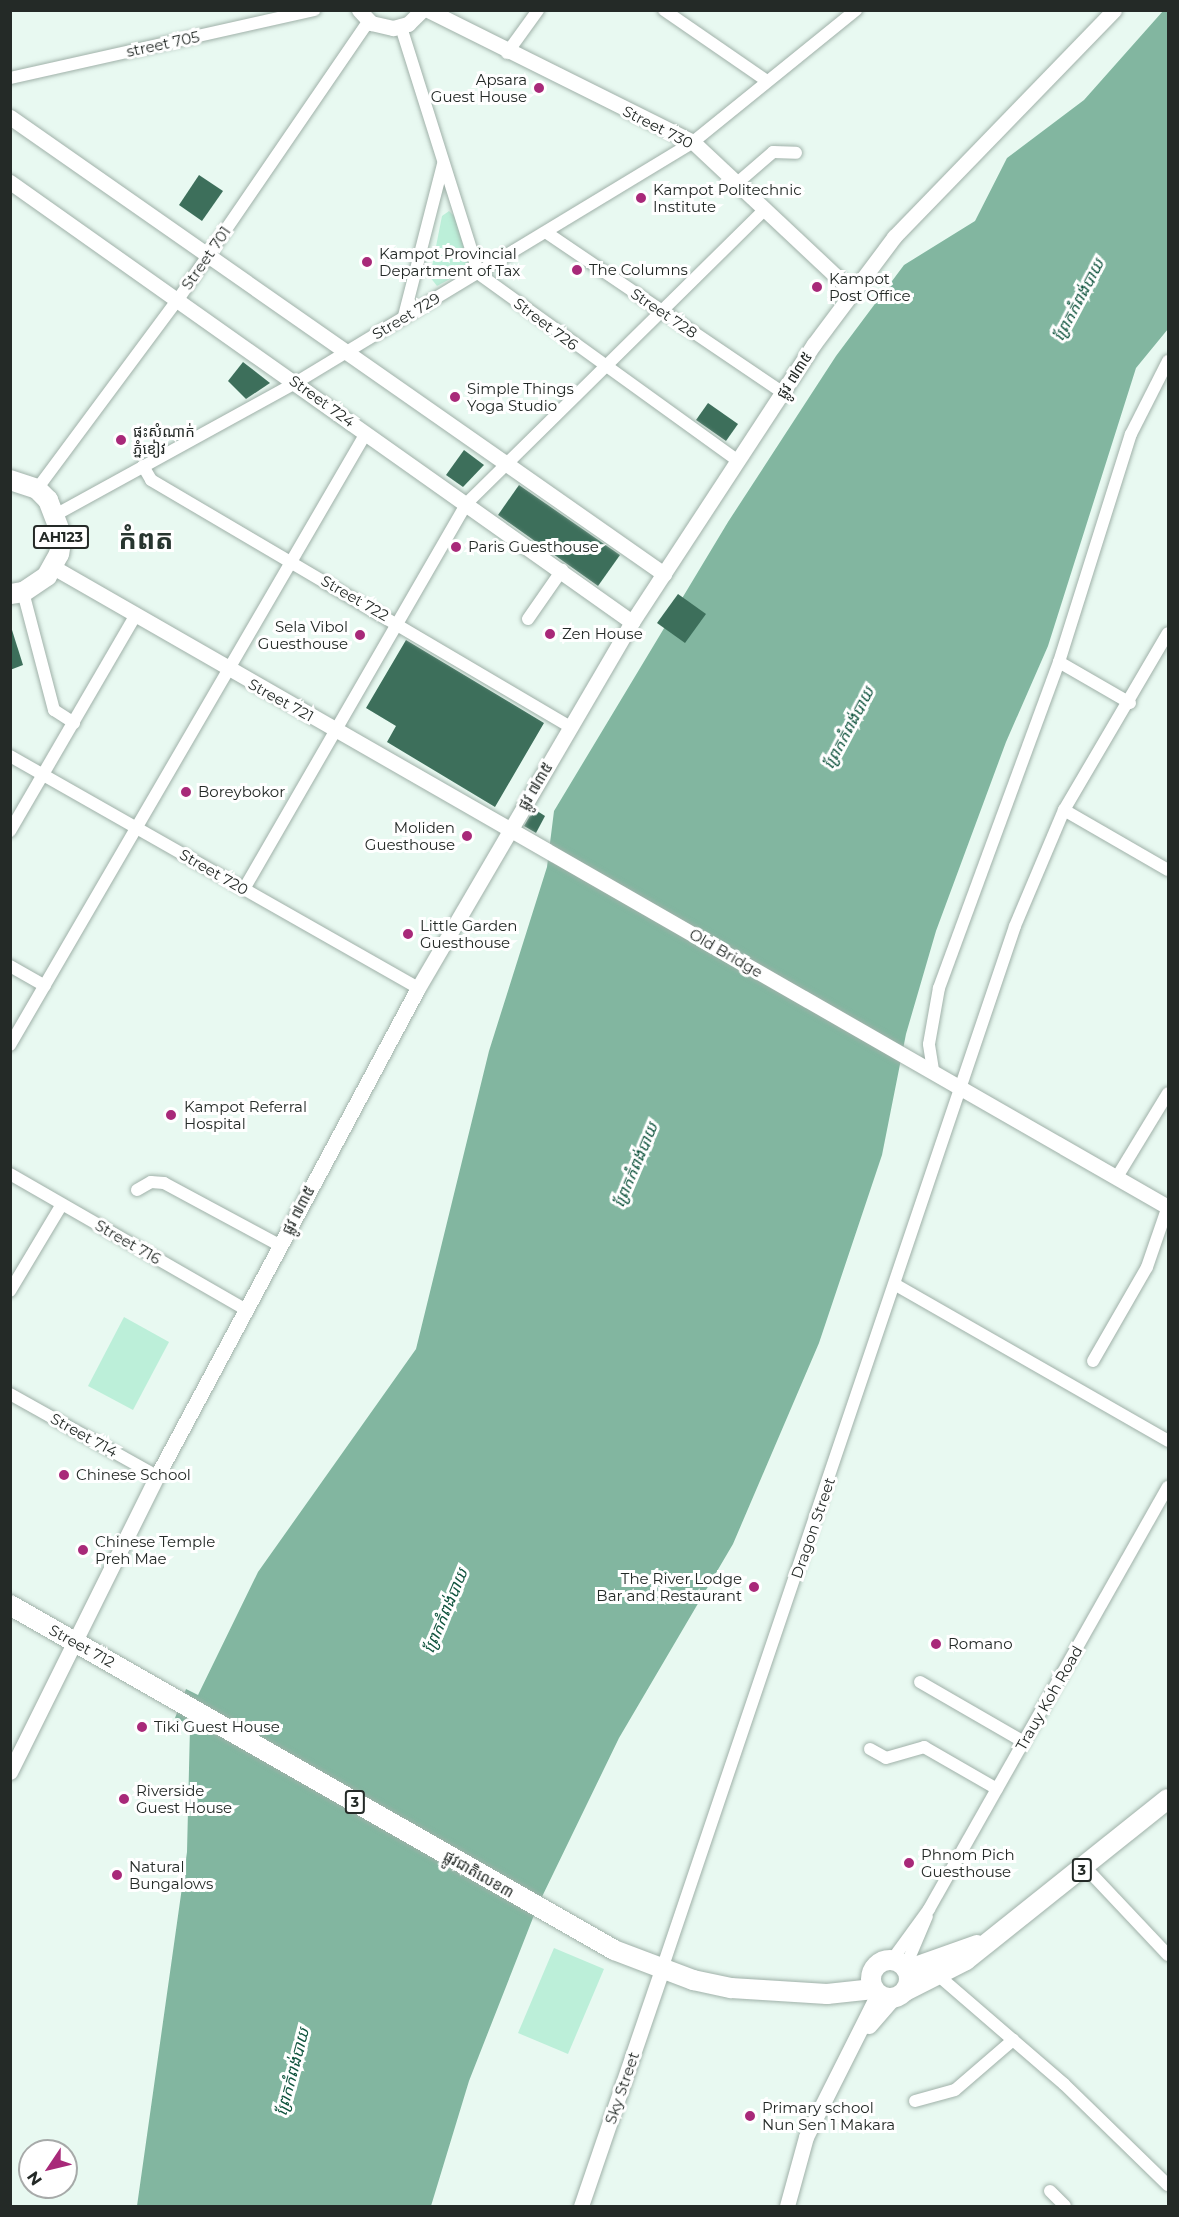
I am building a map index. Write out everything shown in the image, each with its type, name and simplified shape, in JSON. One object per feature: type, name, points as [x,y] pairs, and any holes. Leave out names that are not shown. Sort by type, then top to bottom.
[{"type":"main road","points":[[10,480],[37,489]]},
{"type":"main road","name":"AH123","points":[[17,593],[54,567],[62,536],[57,514],[37,489]]},
{"type":"main road","name":"Street 712","points":[[10,1605],[154,1686]]},
{"type":"main road","name":"ផ្លូវជាតិលេខ៣","points":[[154,1686],[556,1919],[662,1969],[731,1989],[827,1994],[884,1989],[940,1977],[994,1939],[1085,1868],[1168,1799]]},
{"type":"main road","name":"ផ្លូវជាតិលេខ៣","points":[[884,1989],[880,1963],[901,1966],[994,1939]]},
{"type":"main road","points":[[884,1989],[901,1966]]},
{"type":"street","name":"street 705","points":[[10,78],[315,10]]},
{"type":"street","points":[[364,16],[382,27],[401,27],[422,10]]},
{"type":"street","name":"Street 730","points":[[428,10],[507,53],[693,142],[763,211],[853,292]]},
{"type":"street","points":[[507,53],[538,10]]},
{"type":"street","points":[[664,10],[767,81]]},
{"type":"street","name":"Street 729","points":[[57,514],[297,382],[404,316],[547,233],[693,142],[856,10]]},
{"type":"street","name":"ផ្លូវ ៧៣៥","points":[[10,1772],[15,1751],[75,1643],[157,1476],[418,988],[633,622],[782,392],[853,292],[915,215],[1114,10]]},
{"type":"street","name":"Street 701","points":[[37,489],[209,254],[364,16]]},
{"type":"street","points":[[401,27],[479,274]]},
{"type":"street","points":[[10,117],[664,574]]},
{"type":"street","points":[[736,184],[772,152],[796,153]]},
{"type":"street","points":[[404,316],[443,163]]},
{"type":"street","name":"Street 724","points":[[10,182],[297,382],[633,622]]},
{"type":"street","points":[[244,889],[395,621],[466,504],[763,211]]},
{"type":"street","name":"Street 728","points":[[547,233],[782,392]]},
{"type":"street","name":"Street 726","points":[[479,274],[605,368],[738,461]]},
{"type":"street","points":[[929,1068],[929,1044],[939,988],[1059,662],[1131,434],[1156,379],[1168,361]]},
{"type":"street","points":[[1156,379],[1168,386]]},
{"type":"street","points":[[10,1045],[366,433]]},
{"type":"street","name":"Street 722","points":[[142,466],[151,480],[395,621],[570,727]]},
{"type":"street","name":"Street 721","points":[[54,567],[228,670],[509,830]]},
{"type":"street","points":[[528,619],[562,570]]},
{"type":"street","points":[[17,593],[54,710],[74,723]]},
{"type":"street","points":[[10,831],[135,616]]},
{"type":"street","name":"Dragon Street","points":[[662,1969],[896,1285],[1015,926],[1064,810],[1130,703],[1168,633]]},
{"type":"street","points":[[1059,662],[1130,703]]},
{"type":"street","name":"Street 720","points":[[10,756],[418,988]]},
{"type":"street","points":[[1064,810],[1168,870]]},
{"type":"street","name":"Old Bridge","points":[[509,830],[1168,1206]]},
{"type":"street","points":[[10,966],[45,986]]},
{"type":"street","points":[[1117,1177],[1168,1093]]},
{"type":"street","name":"Street 716","points":[[10,1174],[245,1309]]},
{"type":"street","points":[[137,1190],[151,1182],[164,1183],[279,1245]]},
{"type":"street","points":[[10,1291],[62,1204]]},
{"type":"street","points":[[1094,1361],[1147,1268],[1168,1206]]},
{"type":"street","points":[[896,1285],[1168,1441]]},
{"type":"street","name":"Street 714","points":[[10,1394],[157,1476]]},
{"type":"street","name":"Trauy Koh Road","points":[[901,1966],[929,1910],[1168,1487]]},
{"type":"street","points":[[920,1682],[1024,1742]]},
{"type":"street","points":[[870,1749],[886,1758],[924,1747],[997,1789]]},
{"type":"street","points":[[1085,1868],[1168,1955]]},
{"type":"street","name":"Sky Street","points":[[581,2206],[662,1969]]},
{"type":"street","points":[[940,1977],[1013,2040],[1168,2185]]},
{"type":"street","points":[[787,2206],[806,2137],[884,1989]]},
{"type":"street","points":[[915,2101],[955,2090],[1013,2040]]},
{"type":"street","points":[[1050,2191],[1065,2206]]},
{"type":"shaded area","points":[[449,211],[455,217],[468,262],[461,273],[437,286],[430,277],[442,216]]},
{"type":"shaded area","points":[[124,1317],[169,1342],[133,1410],[88,1386]]},
{"type":"shaded area","points":[[554,1948],[604,1969],[568,2054],[518,2033]]},
{"type":"water","name":"ព្រែកកំពង់បាយ","points":[[1163,11],[1168,11],[1168,329],[1136,368],[1048,646],[1006,742],[936,931],[906,1034],[882,1155],[819,1343],[733,1544],[619,1738],[538,1905],[469,2081],[431,2206],[137,2206],[187,1852],[190,1727],[175,1718],[186,1689],[198,1695],[258,1572],[416,1349],[489,1051],[547,867],[554,811],[728,522],[836,356],[904,265],[975,221],[1007,158],[1084,100]]},
{"type":"building","points":[[199,175],[223,191],[202,221],[179,205]]},
{"type":"building","points":[[243,362],[270,383],[246,399],[228,381]]},
{"type":"building","points":[[708,403],[738,424],[726,441],[696,420]]},
{"type":"building","points":[[464,450],[484,465],[463,487],[446,475]]},
{"type":"building","points":[[519,485],[620,555],[598,586],[498,515]]},
{"type":"building","points":[[678,594],[706,614],[685,643],[657,623]]},
{"type":"building","points":[[12,630],[23,665],[10,670],[10,631]]},
{"type":"building","points":[[406,640],[544,723],[495,807],[387,742],[396,726],[366,708]]},
{"type":"building","points":[[534,809],[545,816],[536,833],[524,826]]},
{"type":"place","name":"Apsara Guest House","points":[[539,88]]},
{"type":"place","name":"Kampot Politechnic Institute","points":[[641,198]]},
{"type":"place","name":"Kampot Provincial Department of Tax","points":[[367,262]]},
{"type":"place","name":"The Columns","points":[[577,270]]},
{"type":"place","name":"Kampot Post Office","points":[[817,287]]},
{"type":"place","name":"Simple Things Yoga Studio","points":[[455,397]]},
{"type":"place","name":"ផ្ទះសំណាក់ ភ្នំខៀវ","points":[[121,440]]},
{"type":"place","name":"Paris Guesthouse","points":[[456,547]]},
{"type":"place","name":"Zen House","points":[[550,634]]},
{"type":"place","name":"Sela Vibol Guesthouse","points":[[360,635]]},
{"type":"place","name":"Boreybokor","points":[[186,792]]},
{"type":"place","name":"Moliden Guesthouse","points":[[467,836]]},
{"type":"place","name":"Little Garden Guesthouse","points":[[408,934]]},
{"type":"place","name":"Kampot Referral Hospital","points":[[171,1115]]},
{"type":"place","name":"Chinese School","points":[[64,1475]]},
{"type":"place","name":"Chinese Temple Preh Mae","points":[[83,1550]]},
{"type":"place","name":"The River Lodge Bar and Restaurant","points":[[754,1587]]},
{"type":"place","name":"Romano","points":[[936,1644]]},
{"type":"place","name":"Tiki Guest House","points":[[142,1727]]},
{"type":"place","name":"Riverside Guest House","points":[[124,1799]]},
{"type":"place","name":"Phnom Pich Guesthouse","points":[[909,1863]]},
{"type":"place","name":"Natural Bungalows","points":[[117,1875]]},
{"type":"place","name":"Primary school Nun Sen 1 Makara","points":[[750,2116]]},
{"type":"district","name":"កំពត","points":[[146,540]]}]
